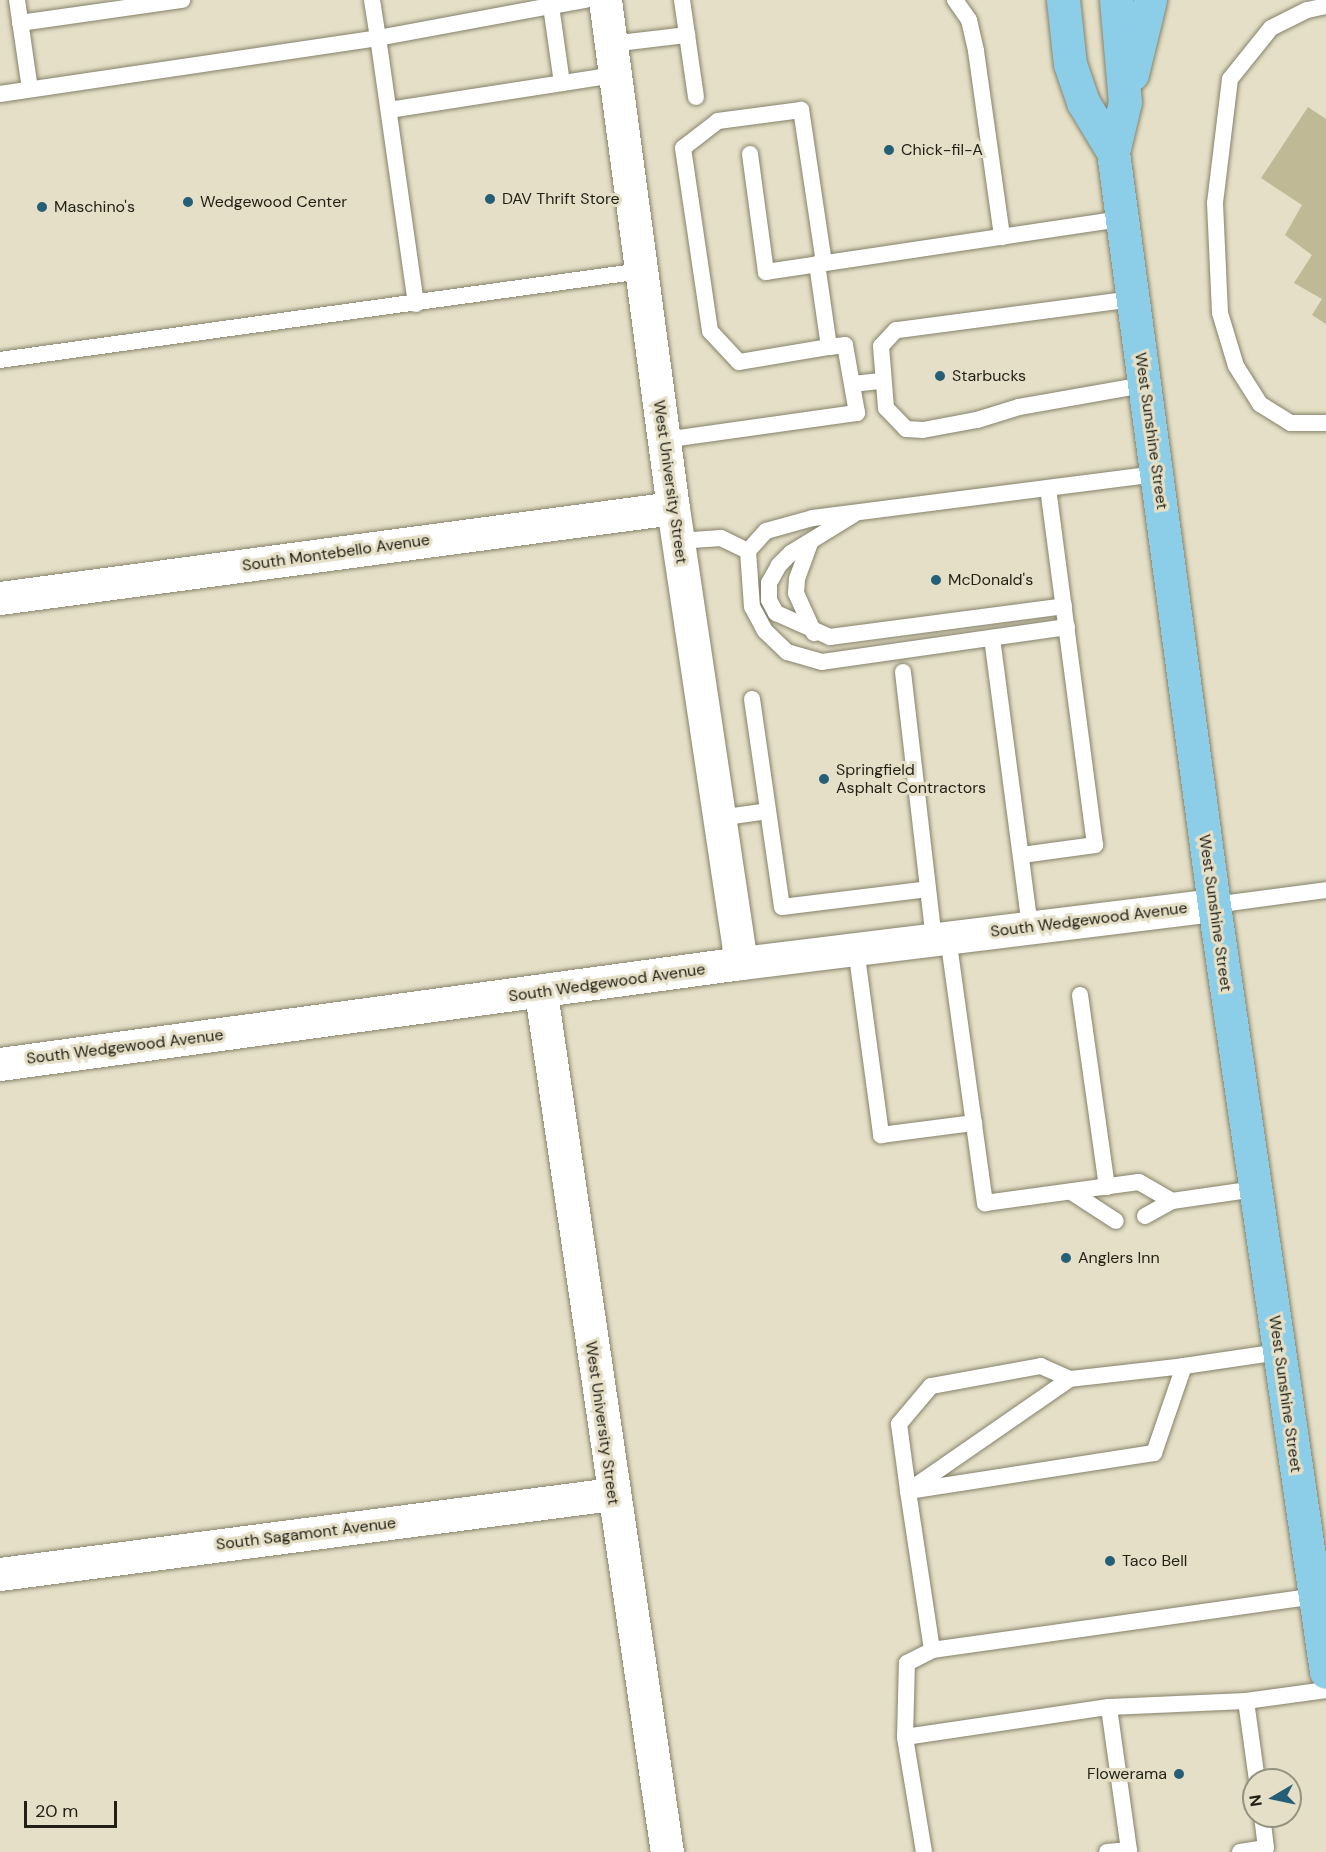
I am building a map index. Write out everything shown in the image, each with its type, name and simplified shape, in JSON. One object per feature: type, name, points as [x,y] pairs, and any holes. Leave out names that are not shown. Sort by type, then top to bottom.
[{"type":"main road","name":"West Sunshine Street","points":[[1116,0],[1125,102],[1113,152],[1214,905],[1326,1672]]},
{"type":"main road","points":[[1125,102],[1150,0]]},
{"type":"main road","name":"West Sunshine Street","points":[[1062,4],[1070,64],[1080,92],[1113,152]]},
{"type":"street","name":"West University Street","points":[[605,0],[673,508],[741,963]]},
{"type":"street","name":"South Montebello Avenue","points":[[0,598],[673,508]]},
{"type":"street","name":"South Wedgewood Avenue","points":[[0,1064],[541,993],[741,963],[1214,905]]},
{"type":"street","name":"West University Street","points":[[541,993],[612,1494],[667,1852]]},
{"type":"street","name":"South Sagamont Avenue","points":[[0,1574],[612,1494]]},
{"type":"lane","points":[[16,0],[30,89]]},
{"type":"lane","points":[[20,23],[182,0]]},
{"type":"lane","points":[[372,0],[416,304]]},
{"type":"lane","points":[[0,94],[378,38],[585,0]]},
{"type":"lane","points":[[682,0],[696,97]]},
{"type":"lane","points":[[955,0],[969,20],[976,51],[1002,237]]},
{"type":"lane","points":[[551,6],[562,83]]},
{"type":"lane","points":[[1326,6],[1307,10],[1271,28],[1230,79],[1215,203],[1220,313],[1236,366],[1260,404],[1292,423],[1326,423]]},
{"type":"lane","points":[[389,110],[562,83],[613,59],[687,35]]},
{"type":"lane","points":[[664,440],[857,413],[845,345],[739,362],[710,331],[683,148],[718,121],[801,110],[830,347]]},
{"type":"lane","points":[[750,154],[766,272],[1122,219]]},
{"type":"lane","points":[[0,360],[641,271]]},
{"type":"lane","points":[[1133,299],[896,330],[881,346],[882,381],[886,408],[893,419],[906,429],[923,430],[977,420],[1018,407],[1144,385]]},
{"type":"lane","points":[[852,384],[882,381]]},
{"type":"lane","points":[[1067,627],[822,662],[787,652],[765,631],[752,607],[748,551],[766,531],[813,518],[1156,474]]},
{"type":"lane","points":[[1022,855],[1095,846],[1048,488]]},
{"type":"lane","points":[[857,512],[791,553],[778,565],[769,583],[770,600],[776,613],[814,633],[830,637],[852,636],[1064,606]]},
{"type":"lane","points":[[678,541],[721,538],[748,551]]},
{"type":"lane","points":[[810,543],[796,579],[796,593],[814,633]]},
{"type":"lane","points":[[992,638],[1030,928]]},
{"type":"lane","points":[[903,672],[928,889],[941,938],[974,1123],[985,1203],[1139,1182],[1172,1201]]},
{"type":"lane","points":[[752,699],[782,907],[928,889]]},
{"type":"lane","points":[[719,818],[768,811]]},
{"type":"lane","points":[[1214,905],[1326,890]]},
{"type":"lane","points":[[856,949],[881,1135],[974,1123]]},
{"type":"lane","points":[[1080,995],[1107,1187]]},
{"type":"lane","points":[[1145,1216],[1172,1201],[1255,1189]]},
{"type":"lane","points":[[1073,1192],[1116,1221]]},
{"type":"lane","points":[[908,1491],[1071,1379],[1279,1352]]},
{"type":"lane","points":[[932,1650],[900,1424],[931,1386],[1041,1366],[1071,1379]]},
{"type":"lane","points":[[908,1491],[1154,1453],[1184,1366]]},
{"type":"lane","points":[[924,1852],[904,1737],[907,1663],[932,1650],[1315,1596]]},
{"type":"lane","points":[[904,1737],[1109,1707],[1246,1701],[1326,1690]]},
{"type":"lane","points":[[1246,1701],[1255,1768]]},
{"type":"lane","points":[[1107,1852],[1131,1851],[1109,1707]]},
{"type":"lane","points":[[1240,1852],[1266,1848],[1264,1828]]},
{"type":"shaded area","points":[[1308,107],[1326,119],[1326,324],[1312,315],[1322,299],[1294,283],[1312,255],[1285,235],[1302,205],[1261,178]]},
{"type":"place","name":"Chick-fil-A","points":[[889,150]]},
{"type":"place","name":"DAV Thrift Store","points":[[490,199]]},
{"type":"place","name":"Wedgewood Center","points":[[188,202]]},
{"type":"place","name":"Maschino's","points":[[42,207]]},
{"type":"place","name":"Starbucks","points":[[940,376]]},
{"type":"place","name":"McDonald's","points":[[936,580]]},
{"type":"place","name":"Springfield Asphalt Contractors","points":[[824,779]]},
{"type":"place","name":"Anglers Inn","points":[[1066,1258]]},
{"type":"place","name":"Taco Bell","points":[[1110,1561]]},
{"type":"place","name":"Flowerama","points":[[1179,1774]]}]
